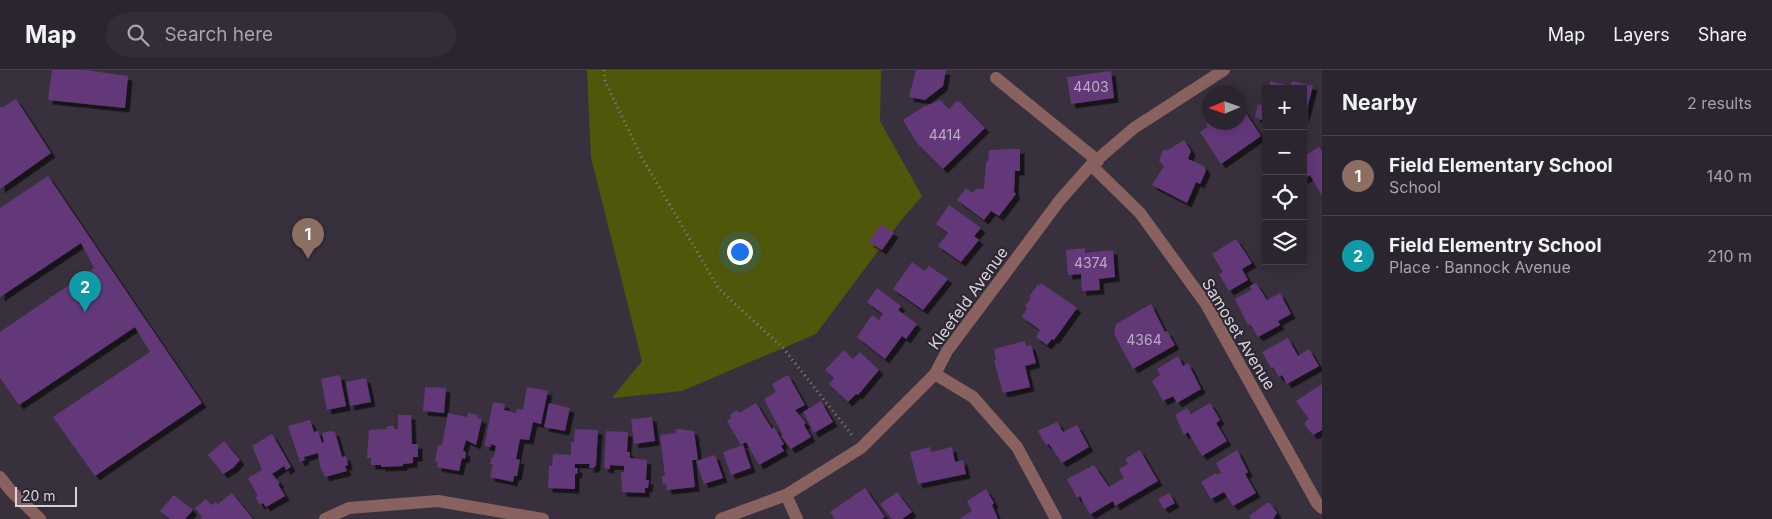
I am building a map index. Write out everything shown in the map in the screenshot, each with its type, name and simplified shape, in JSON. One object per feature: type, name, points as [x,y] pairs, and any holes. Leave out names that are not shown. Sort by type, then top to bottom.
[{"type":"street","name":"Kleefeld Avenue","points":[[721,519],[786,495],[861,448],[935,374],[947,351],[1054,208],[1095,163],[1134,128],[1224,70]]},
{"type":"street","name":"Samoset Avenue","points":[[996,78],[1095,163],[1140,213],[1206,304],[1322,508]]},
{"type":"street","points":[[935,374],[973,397],[1017,447],[1056,519]]},
{"type":"street","points":[[0,477],[11,491],[40,519]]},
{"type":"street","points":[[786,495],[797,519]]},
{"type":"street","points":[[325,519],[348,508],[438,501],[543,519]]},
{"type":"path","points":[[604,70],[605,81],[641,156],[719,288],[783,348],[861,448]]},
{"type":"green space","points":[[587,70],[881,70],[880,121],[922,196],[899,223],[816,334],[682,391],[612,398],[642,361],[591,157]]},
{"type":"building","points":[[52,70],[84,70],[128,76],[125,108],[48,100]]},
{"type":"building","points":[[916,70],[946,70],[943,86],[925,100],[909,97]]},
{"type":"building","points":[[1111,71],[1114,98],[1071,104],[1067,77]]},
{"type":"building","points":[[1270,81],[1286,85],[1270,85]]},
{"type":"building","points":[[1292,81],[1313,86],[1307,109],[1307,85],[1290,85]]},
{"type":"building","points":[[16,99],[51,153],[0,189],[0,106],[2,108]]},
{"type":"building","points":[[940,100],[949,109],[957,101],[960,102],[985,128],[943,169],[917,143],[903,120],[923,107]]},
{"type":"building","points":[[1258,104],[1262,105],[1262,120],[1255,117]]},
{"type":"building","points":[[1247,115],[1261,136],[1221,164],[1200,132],[1203,130],[1247,130]]},
{"type":"building","points":[[1184,140],[1191,151],[1188,159],[1204,166],[1206,171],[1200,184],[1196,182],[1187,203],[1152,185],[1164,166],[1159,161],[1163,150],[1168,150]]},
{"type":"building","points":[[1319,147],[1322,151],[1322,196],[1310,175],[1307,177],[1307,154]]},
{"type":"building","points":[[1020,149],[1020,171],[1015,171],[1014,192],[1016,194],[999,216],[991,211],[984,220],[957,200],[966,188],[973,193],[976,189],[984,189],[989,150]]},
{"type":"building","points":[[48,176],[202,403],[95,476],[53,417],[150,352],[135,327],[19,405],[0,378],[0,332],[94,268],[81,243],[0,297],[0,208]]},
{"type":"building","points":[[949,205],[981,228],[974,236],[979,240],[961,262],[938,246],[948,233],[936,224]]},
{"type":"building","points":[[881,224],[894,233],[882,250],[869,242]]},
{"type":"building","points":[[1236,239],[1252,263],[1242,269],[1248,280],[1229,291],[1219,274],[1223,272],[1212,254]]},
{"type":"building","points":[[1085,248],[1085,253],[1113,250],[1115,277],[1099,279],[1100,290],[1082,291],[1081,274],[1068,275],[1066,250]]},
{"type":"building","points":[[912,262],[925,271],[929,266],[948,279],[923,310],[893,289]]},
{"type":"building","points":[[1041,283],[1077,308],[1054,340],[1052,339],[1047,345],[1036,337],[1040,330],[1022,317],[1027,308],[1025,306],[1031,298],[1029,297],[1038,284],[1040,285]]},
{"type":"building","points":[[1256,283],[1267,300],[1280,293],[1291,314],[1278,321],[1280,325],[1258,337],[1250,324],[1248,325],[1235,299],[1252,290],[1250,286]]},
{"type":"building","points":[[877,288],[901,306],[898,310],[917,324],[906,339],[902,336],[885,359],[857,337],[872,315],[879,320],[883,314],[867,302]]},
{"type":"building","points":[[1151,304],[1165,332],[1167,331],[1175,345],[1133,369],[1114,334],[1116,324]]},
{"type":"building","points":[[1288,338],[1298,356],[1309,349],[1319,366],[1287,384],[1282,375],[1279,377],[1273,367],[1271,368],[1262,352]]},
{"type":"building","points":[[1025,341],[1026,346],[1031,345],[1036,363],[1025,366],[1030,387],[1003,393],[994,361],[996,360],[994,349]]},
{"type":"building","points":[[844,350],[853,359],[860,352],[879,370],[858,395],[856,394],[848,402],[829,384],[834,378],[825,370]]},
{"type":"building","points":[[1178,356],[1183,366],[1188,363],[1201,389],[1177,403],[1173,396],[1163,401],[1152,381],[1160,375],[1157,369]]},
{"type":"building","points":[[340,375],[346,406],[327,410],[321,379]]},
{"type":"building","points":[[788,375],[805,405],[795,410],[806,423],[804,425],[811,437],[791,449],[781,436],[783,435],[764,399],[776,392],[772,384]]},
{"type":"building","points":[[366,378],[371,402],[350,406],[346,382]]},
{"type":"building","points":[[1322,384],[1322,430],[1313,435],[1305,425],[1305,422],[1309,419],[1296,401]]},
{"type":"building","points":[[425,387],[446,388],[444,413],[423,411]]},
{"type":"building","points":[[527,387],[548,391],[541,424],[533,422],[529,440],[520,439],[516,459],[520,460],[517,476],[514,476],[513,482],[490,477],[493,464],[490,464],[492,457],[494,457],[496,446],[491,444],[491,447],[485,446],[485,443],[493,402],[505,404],[504,410],[516,413],[517,409],[523,410]]},
{"type":"building","points":[[821,401],[833,422],[814,433],[803,412]]},
{"type":"building","points":[[549,403],[570,408],[565,431],[544,427]]},
{"type":"building","points":[[756,403],[784,444],[781,446],[784,451],[759,465],[746,442],[741,445],[727,421],[731,418],[730,415],[737,410],[739,413]]},
{"type":"building","points":[[1210,403],[1220,420],[1216,423],[1227,441],[1202,456],[1188,432],[1184,435],[1175,415],[1187,408],[1191,414]]},
{"type":"building","points":[[448,413],[467,417],[468,413],[478,415],[477,418],[482,419],[476,445],[466,440],[463,451],[466,452],[465,459],[462,458],[459,471],[437,467],[438,462],[435,461],[438,445],[442,445]]},
{"type":"building","points":[[398,415],[411,415],[412,444],[418,444],[418,457],[413,457],[413,463],[403,464],[403,466],[381,467],[381,465],[371,465],[371,458],[367,458],[369,430],[387,429],[387,426],[394,426],[394,429],[398,429]]},
{"type":"building","points":[[652,417],[655,441],[634,444],[631,419]]},
{"type":"building","points":[[310,420],[314,432],[318,431],[322,443],[324,442],[322,433],[335,432],[342,457],[346,456],[348,465],[345,466],[347,471],[325,477],[320,466],[318,453],[304,457],[305,460],[300,462],[288,426]]},
{"type":"building","points":[[1057,422],[1063,432],[1077,425],[1089,447],[1062,463],[1049,444],[1046,445],[1038,431]]},
{"type":"building","points":[[575,429],[598,430],[596,465],[594,468],[589,468],[590,464],[575,464],[575,468],[578,468],[577,474],[575,474],[575,489],[548,488],[549,466],[552,466],[553,454],[571,455],[571,442],[574,442]]},
{"type":"building","points":[[675,430],[694,431],[698,460],[692,460],[695,487],[667,490],[666,484],[663,485],[662,476],[665,476],[660,435],[676,433]]},
{"type":"building","points":[[606,431],[628,432],[627,452],[630,452],[630,458],[647,460],[646,480],[649,480],[645,493],[622,492],[621,472],[624,472],[624,466],[610,465],[610,469],[604,468]]},
{"type":"building","points":[[272,434],[291,467],[286,470],[284,466],[272,474],[280,483],[278,484],[285,496],[266,507],[263,503],[260,505],[255,497],[258,496],[248,478],[262,470],[252,446]]},
{"type":"building","points":[[224,441],[240,460],[233,468],[223,474],[208,455]]},
{"type":"building","points":[[743,445],[751,468],[731,475],[723,452]]},
{"type":"building","points":[[930,447],[931,452],[952,447],[955,462],[963,460],[966,474],[918,484],[910,452]]},
{"type":"building","points":[[1140,450],[1158,481],[1115,506],[1113,501],[1091,514],[1089,513],[1080,496],[1077,498],[1067,479],[1094,465],[1109,487],[1124,478],[1119,469],[1128,464],[1125,459]]},
{"type":"building","points":[[1237,450],[1248,472],[1245,474],[1256,493],[1233,506],[1224,492],[1211,499],[1201,482],[1216,473],[1217,475],[1221,473],[1216,463]]},
{"type":"building","points":[[715,455],[723,478],[704,484],[696,461]]},
{"type":"building","points":[[865,488],[885,517],[881,519],[835,519],[830,512]]},
{"type":"building","points":[[986,489],[994,503],[992,505],[998,519],[959,519],[972,511],[967,501]]},
{"type":"building","points":[[897,492],[912,512],[902,519],[892,519],[880,504]]},
{"type":"building","points":[[232,493],[253,519],[200,519],[202,517],[195,508],[206,499],[211,505],[216,502],[218,504]]},
{"type":"building","points":[[1169,493],[1175,503],[1164,509],[1158,499]]},
{"type":"building","points":[[174,495],[193,510],[185,519],[170,519],[160,511]]},
{"type":"building","points":[[1267,503],[1270,503],[1277,513],[1273,519],[1251,519],[1249,516]]},
{"type":"place","name":"Field Elementary School","points":[[308,259]]},
{"type":"place","name":"Field Elementry School","points":[[85,312]]}]
